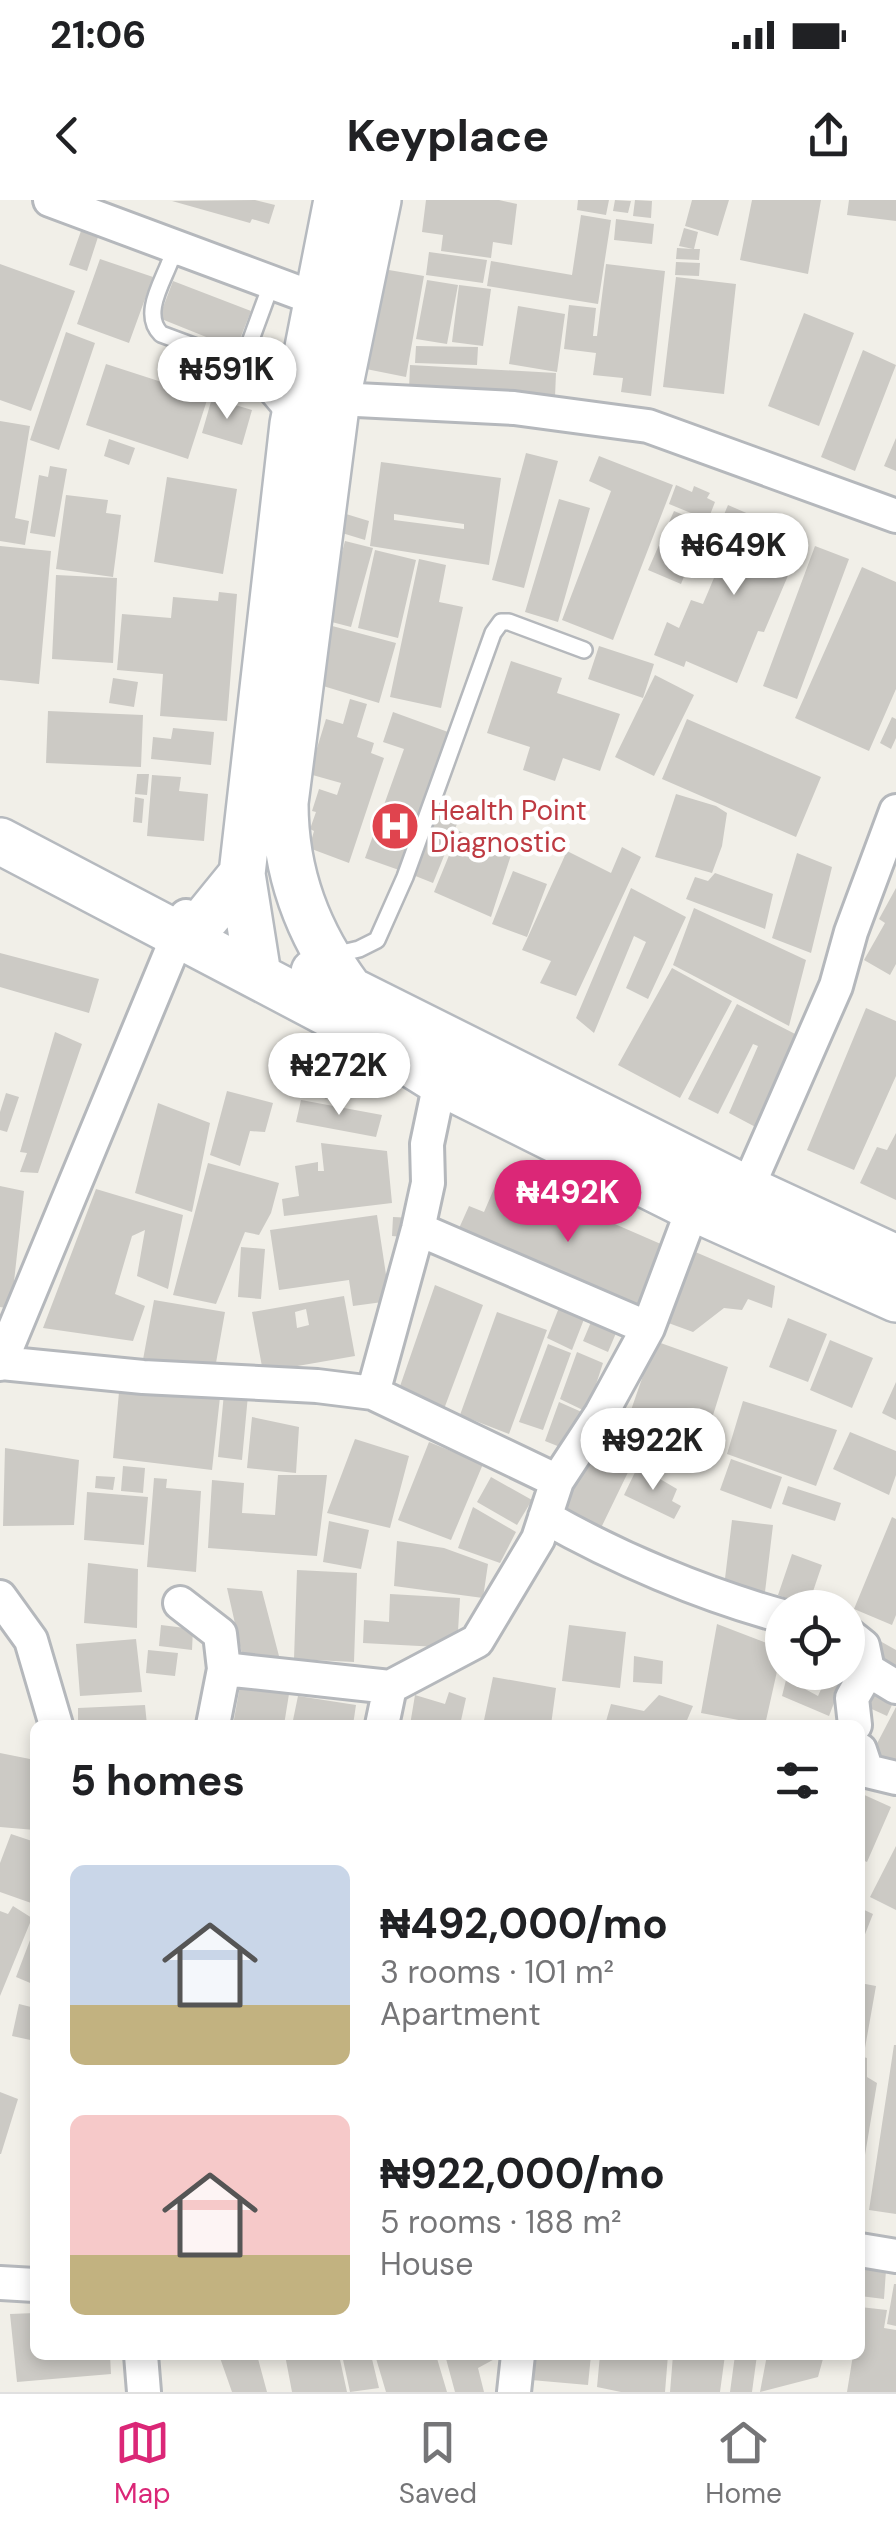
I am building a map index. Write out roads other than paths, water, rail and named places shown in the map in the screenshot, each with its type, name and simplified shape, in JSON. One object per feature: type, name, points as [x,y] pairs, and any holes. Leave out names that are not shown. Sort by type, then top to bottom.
[{"type":"main road","points":[[245,958],[242,874],[293,424],[337,200]]},
{"type":"main road","points":[[339,974],[298,893],[285,840],[285,803],[337,399],[378,200]]},
{"type":"main road","points":[[0,816],[192,920],[440,1082],[693,1208],[896,1299]]},
{"type":"main road","points":[[0,841],[192,920]]},
{"type":"main road","points":[[192,920],[242,874]]},
{"type":"main road","points":[[245,958],[298,893]]},
{"type":"main road","points":[[245,958],[339,974],[747,1188],[896,1258]]},
{"type":"street","points":[[50,200],[313,313]]},
{"type":"street","points":[[337,399],[514,408],[648,426],[896,516]]},
{"type":"street","points":[[747,1188],[836,986],[851,932],[896,811]]},
{"type":"street","points":[[192,920],[0,1364],[373,1393],[557,1481]]},
{"type":"street","points":[[373,1393],[418,1230],[428,1183],[427,1144],[440,1082]]},
{"type":"street","points":[[224,1669],[390,1687],[478,1641],[538,1539],[557,1481],[601,1414],[648,1328],[693,1208]]},
{"type":"street","points":[[418,1230],[648,1328]]},
{"type":"street","points":[[545,1517],[602,1550],[765,1611]]},
{"type":"street","points":[[0,1597],[31,1640],[55,1720]]},
{"type":"street","points":[[180,1604],[220,1634],[224,1669],[214,1720]]},
{"type":"street","points":[[854,1720],[852,1698],[882,1679],[865,1649]]},
{"type":"street","points":[[383,1720],[390,1687]]},
{"type":"street","points":[[865,1768],[896,1778]]},
{"type":"street","points":[[865,2251],[896,2256]]},
{"type":"street","points":[[0,2282],[30,2285]]},
{"type":"street","points":[[142,2360],[144,2392]]},
{"type":"street","points":[[514,2392],[517,2360]]},
{"type":"lane","points":[[293,424],[242,364],[161,334],[150,316],[171,259],[182,255],[271,285],[313,313]]},
{"type":"lane","points":[[242,364],[271,285]]},
{"type":"lane","points":[[339,974],[359,950],[377,940],[406,878],[492,634],[501,622],[584,650]]},
{"type":"place","name":"Health Point Diagnostic","points":[[395,826]]}]
